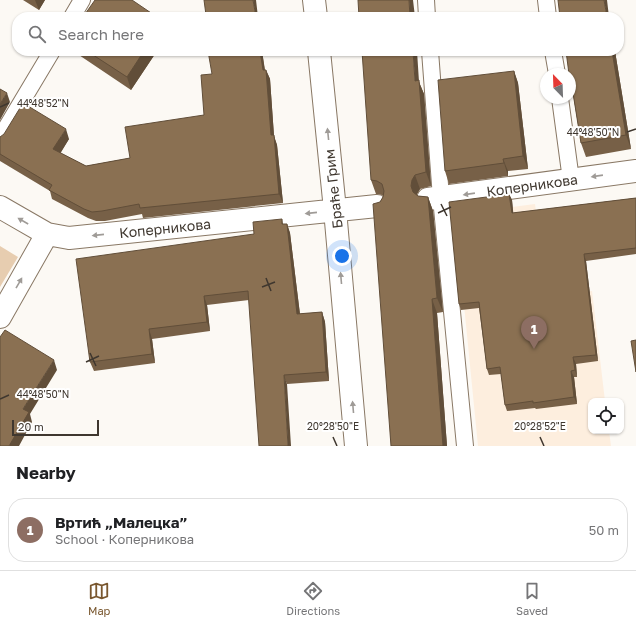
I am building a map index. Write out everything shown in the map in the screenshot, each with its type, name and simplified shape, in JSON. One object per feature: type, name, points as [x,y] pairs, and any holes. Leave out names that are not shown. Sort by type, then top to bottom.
[{"type":"street","points":[[314,0],[315,12]]},
{"type":"street","name":"Браће Грим","points":[[320,56],[356,446]]},
{"type":"street","name":"Коперникова","points":[[434,198],[636,171]]},
{"type":"street","name":"Коперникова","points":[[0,207],[47,234],[69,238],[377,206]]},
{"type":"street","points":[[0,317],[47,234]]},
{"type":"lane","points":[[75,12],[82,0]]},
{"type":"lane","points":[[426,0],[427,12]]},
{"type":"lane","points":[[546,0],[547,12]]},
{"type":"lane","points":[[0,138],[49,56]]},
{"type":"lane","points":[[430,56],[434,198],[465,446]]},
{"type":"lane","points":[[554,56],[555,68]]},
{"type":"lane","points":[[561,104],[571,180]]},
{"type":"shaded area","points":[[535,204],[547,297],[592,291],[605,398],[588,398],[588,434],[609,434],[611,446],[478,446],[455,214]]},
{"type":"shaded area","points":[[0,246],[18,257],[0,287]]},
{"type":"building","points":[[95,0],[132,0],[150,12],[87,12]]},
{"type":"building","points":[[204,0],[253,0],[255,12],[206,12]]},
{"type":"building","points":[[358,0],[409,0],[410,12],[359,12]]},
{"type":"building","points":[[558,0],[604,0],[606,12],[559,12]]},
{"type":"building","points":[[95,56],[141,56],[127,77]]},
{"type":"building","points":[[209,56],[261,56],[263,70],[266,70],[271,135],[274,135],[279,194],[140,208],[139,204],[92,212],[49,190],[52,185],[0,154],[0,137],[4,134],[23,103],[66,129],[53,149],[86,166],[130,158],[125,127],[204,115],[201,75],[212,74]]},
{"type":"building","points":[[362,56],[413,56],[415,81],[419,80],[426,172],[415,175],[411,186],[413,192],[418,196],[428,197],[437,298],[432,299],[443,446],[391,446],[373,204],[380,202],[384,191],[382,184],[371,180]]},
{"type":"building","points":[[567,56],[613,56],[626,135],[581,143],[575,104],[576,104],[576,68],[568,68]]},
{"type":"building","points":[[514,71],[523,156],[503,159],[504,163],[445,171],[438,80]]},
{"type":"building","points":[[0,89],[7,93],[0,104]]},
{"type":"building","points":[[509,194],[512,213],[636,198],[636,248],[584,254],[596,355],[573,357],[575,370],[571,371],[574,397],[533,403],[533,401],[505,405],[500,367],[487,369],[479,302],[459,304],[449,202]]},
{"type":"building","points":[[282,219],[282,224],[287,224],[297,314],[322,312],[326,372],[284,375],[288,446],[259,446],[248,291],[204,296],[207,322],[149,329],[152,354],[90,362],[76,259],[254,234],[253,222]]},
{"type":"building","points":[[5,330],[54,360],[23,409],[29,412],[9,446],[0,446],[0,337]]},
{"type":"building","points":[[636,340],[636,372],[631,341]]},
{"type":"place","name":"Вртић „Малецка”","points":[[534,349]]}]
